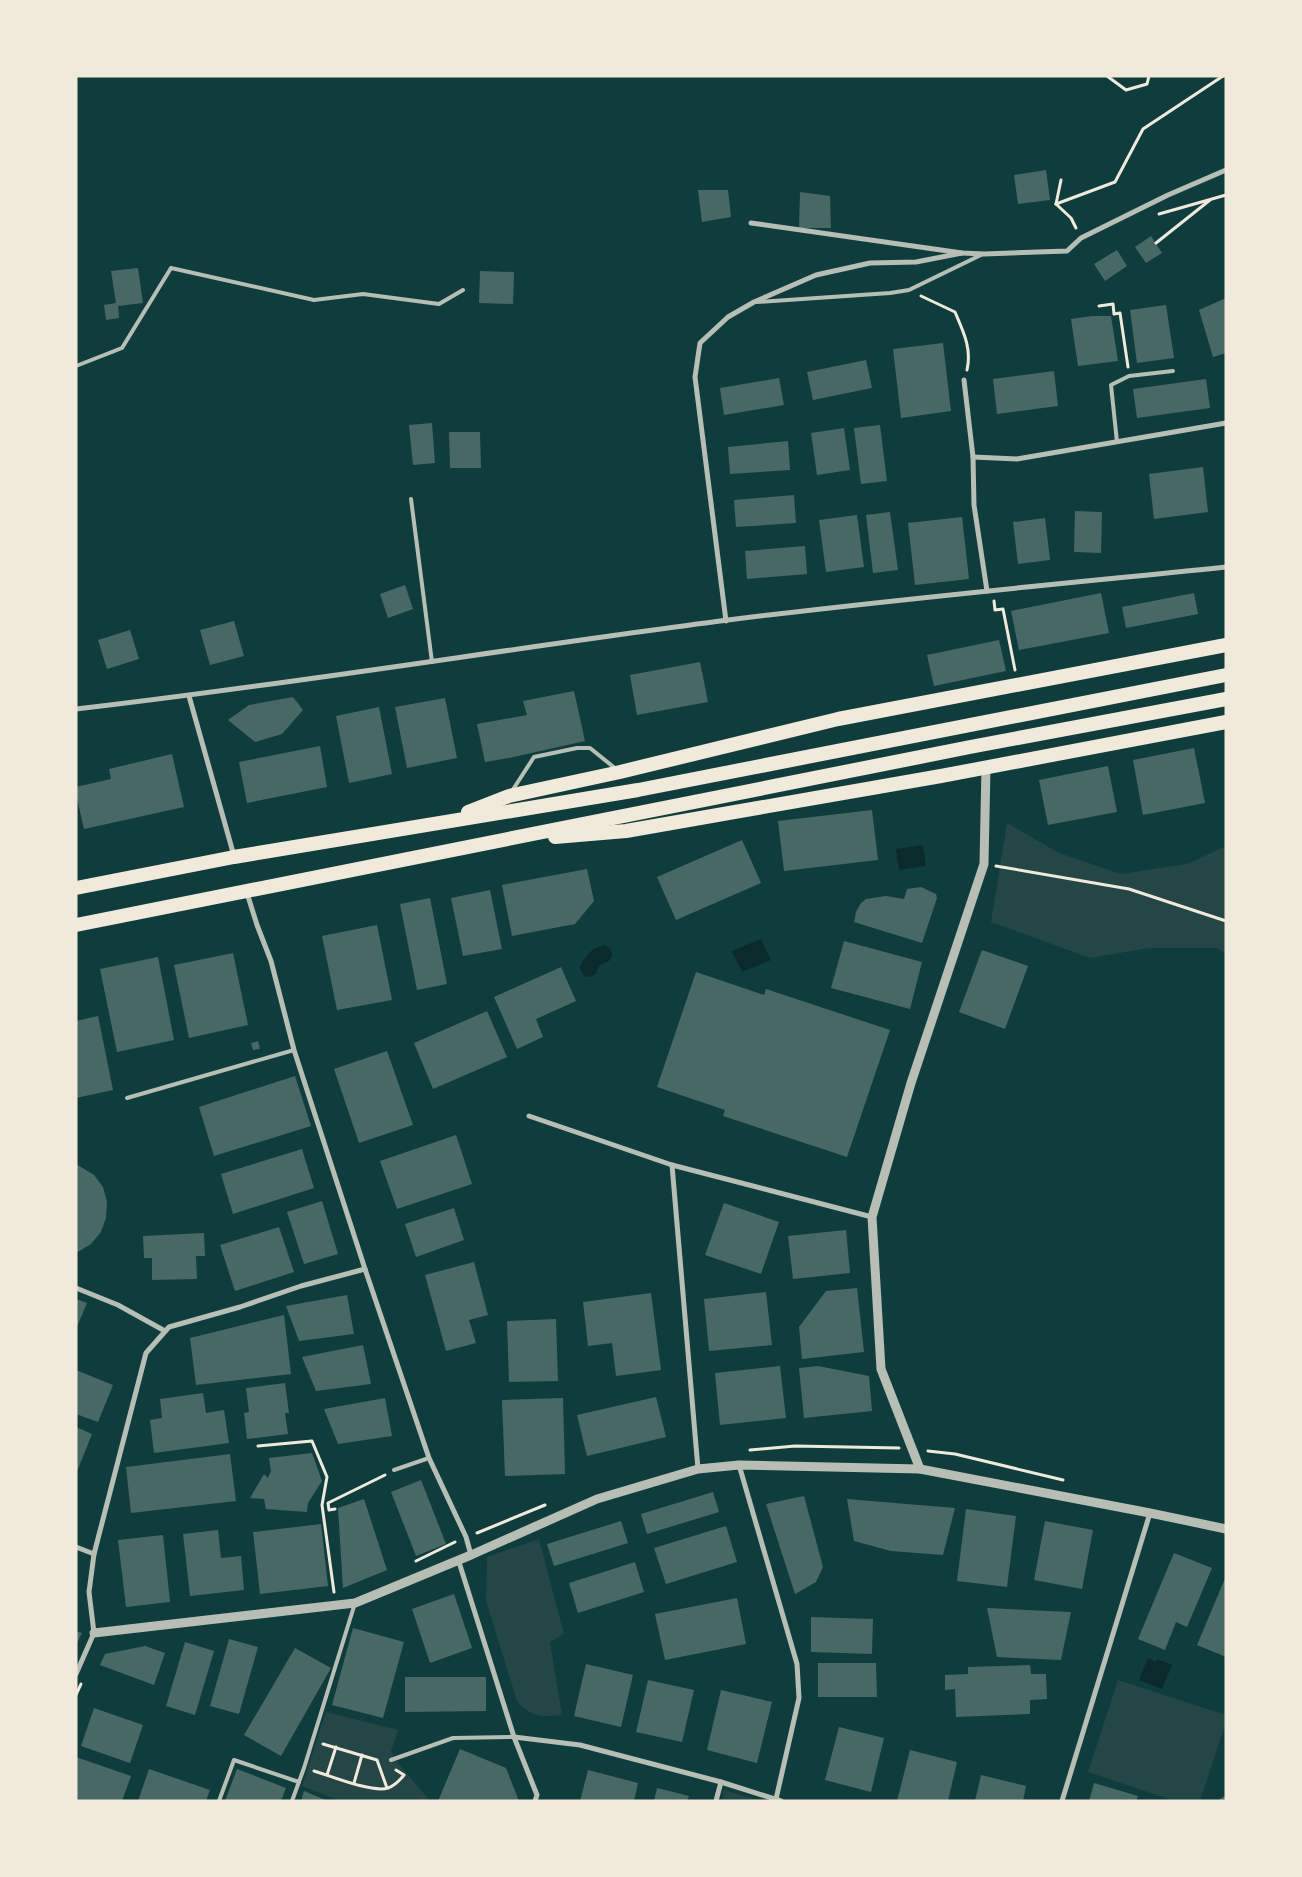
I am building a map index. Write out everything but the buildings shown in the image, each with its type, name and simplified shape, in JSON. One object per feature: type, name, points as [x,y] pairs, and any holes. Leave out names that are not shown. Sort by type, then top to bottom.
[{"type":"highway","points":[[443,821],[509,796],[620,772],[838,719],[1226,645]]},
{"type":"highway","points":[[76,888],[234,857],[638,790],[1226,675]]},
{"type":"highway","points":[[76,925],[970,747],[1226,699]]},
{"type":"highway","points":[[487,842],[626,831],[1226,722]]},
{"type":"street","points":[[751,223],[962,253],[1067,251],[1081,238],[1168,195],[1226,170]]},
{"type":"street","points":[[726,621],[695,377],[700,343],[728,316],[754,302],[816,275],[870,263],[916,262],[962,253]]},
{"type":"street","points":[[964,380],[973,458],[974,505],[990,590]]},
{"type":"street","points":[[973,458],[1017,459],[1226,423]]},
{"type":"street","points":[[76,709],[189,696],[904,598],[1226,567]]},
{"type":"street","points":[[189,696],[234,857]]},
{"type":"street","points":[[920,1469],[882,1369],[872,1217],[911,1083],[984,864],[986,767]]},
{"type":"street","points":[[246,890],[271,961],[294,1050],[429,1458],[466,1537],[471,1554]]},
{"type":"street","points":[[528,1116],[672,1165],[872,1217]]},
{"type":"street","points":[[672,1165],[698,1469]]},
{"type":"street","points":[[76,1674],[94,1634],[89,1592],[94,1554],[146,1353],[169,1328],[240,1307],[301,1286],[365,1269]]},
{"type":"street","points":[[76,1288],[118,1305],[165,1332]]},
{"type":"street","points":[[514,1737],[580,1744],[721,1782],[778,1800],[799,1698],[797,1664],[738,1465]]},
{"type":"street","points":[[94,1634],[355,1604],[597,1499],[698,1469],[738,1465],[920,1469],[1226,1529]]},
{"type":"street","points":[[1062,1801],[1150,1513]]},
{"type":"street","points":[[76,1547],[94,1554]]},
{"type":"street","points":[[458,1559],[514,1737],[537,1795],[535,1801]]},
{"type":"street","points":[[716,1801],[721,1782]]},
{"type":"lane","points":[[754,302],[890,293],[909,290],[984,254]]},
{"type":"lane","points":[[76,366],[122,348],[171,268],[314,300],[364,294],[439,304],[463,290]]},
{"type":"lane","points":[[1118,443],[1111,385],[1129,376],[1174,371]]},
{"type":"lane","points":[[411,498],[432,662]]},
{"type":"lane","points":[[509,796],[534,757],[543,755],[577,748],[590,748],[620,772]]},
{"type":"lane","points":[[127,1098],[294,1050]]},
{"type":"lane","points":[[394,1470],[429,1458]]},
{"type":"lane","points":[[292,1801],[355,1604]]},
{"type":"lane","points":[[391,1760],[453,1738],[514,1737]]},
{"type":"lane","points":[[218,1801],[234,1760],[299,1782]]},
{"type":"path","points":[[1108,76],[1126,90],[1146,84],[1149,76]]},
{"type":"path","points":[[1056,204],[1115,182],[1142,129],[1223,76]]},
{"type":"path","points":[[1056,204],[1061,180]]},
{"type":"path","points":[[1156,243],[1211,198]]},
{"type":"path","points":[[1056,204],[1071,218],[1081,238]]},
{"type":"path","points":[[909,290],[955,312],[968,342],[969,359],[964,380]]},
{"type":"path","points":[[1099,306],[1113,304],[1114,314],[1120,313],[1129,376]]},
{"type":"path","points":[[990,590],[995,610],[1003,609],[1019,685]]},
{"type":"path","points":[[984,864],[1129,889],[1226,921]]},
{"type":"path","points":[[258,1446],[312,1441],[327,1477],[322,1505],[334,1592]]},
{"type":"path","points":[[746,1450],[795,1446],[912,1449],[955,1454],[1071,1482]]},
{"type":"path","points":[[335,1509],[329,1510],[328,1503],[394,1470]]},
{"type":"path","points":[[415,1561],[466,1537],[548,1504]]},
{"type":"path","points":[[324,1593],[341,1591]]},
{"type":"path","points":[[76,1695],[84,1677]]},
{"type":"path","points":[[312,1740],[377,1760],[387,1788]]},
{"type":"path","points":[[327,1775],[336,1747]]},
{"type":"path","points":[[354,1783],[362,1755]]},
{"type":"path","points":[[304,1768],[367,1787],[387,1788],[400,1780]]},
{"type":"shaded area","points":[[1007,823],[1059,853],[1121,874],[1187,864],[1226,846],[1226,953],[1216,948],[1149,948],[1090,958],[991,922]]},
{"type":"shaded area","points":[[923,845],[926,866],[899,870],[896,849]]},
{"type":"shaded area","points":[[761,939],[771,960],[742,972],[732,951]]},
{"type":"shaded area","points":[[605,945],[611,949],[612,956],[609,961],[599,966],[596,974],[590,977],[584,976],[580,967],[584,959],[593,950]]},
{"type":"shaded area","points":[[539,1539],[564,1634],[550,1642],[562,1715],[537,1715],[527,1711],[517,1701],[486,1601],[487,1557]]},
{"type":"shaded area","points":[[1148,1658],[1156,1662],[1157,1659],[1172,1665],[1162,1689],[1139,1680]]},
{"type":"shaded area","points":[[1118,1680],[1226,1715],[1226,1722],[1200,1801],[1175,1801],[1088,1772]]},
{"type":"shaded area","points":[[326,1712],[398,1730],[391,1751],[394,1758],[430,1801],[340,1801],[302,1786]]},
{"type":"shaded area","points":[[724,1790],[762,1801],[722,1801]]}]
